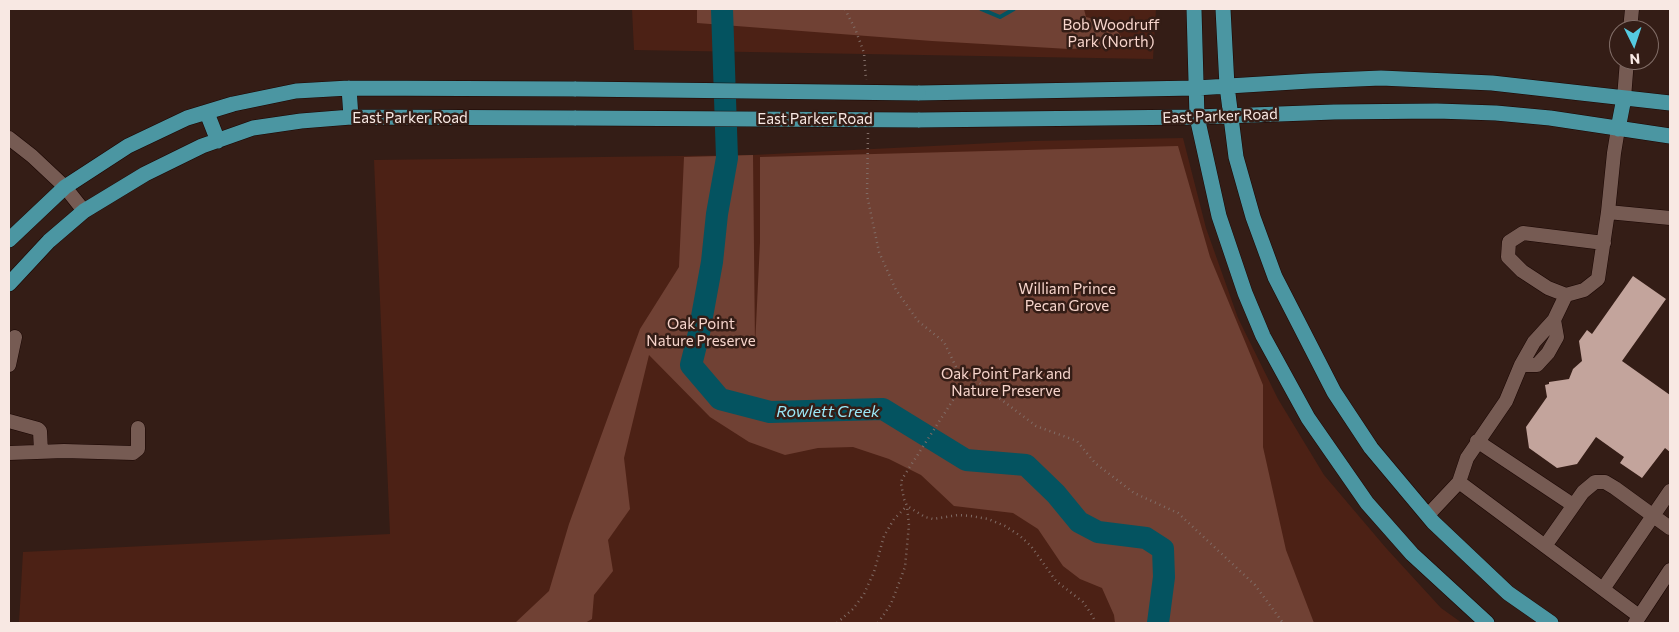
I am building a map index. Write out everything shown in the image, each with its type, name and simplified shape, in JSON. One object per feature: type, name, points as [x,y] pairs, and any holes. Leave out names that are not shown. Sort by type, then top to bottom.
[{"type":"main road","points":[[1194,9],[1197,117],[1219,216],[1245,293],[1263,336],[1303,411],[1367,503],[1412,554],[1486,623]]},
{"type":"main road","points":[[1223,9],[1230,116],[1236,157],[1253,217],[1275,277],[1334,392],[1371,448],[1428,516],[1508,593],[1551,623]]},
{"type":"main road","name":"East Parker Road","points":[[9,240],[65,188],[128,146],[187,118],[233,104],[296,91],[349,88],[918,93],[1196,88],[1380,78],[1492,83],[1670,103]]},
{"type":"main road","points":[[349,88],[351,117]]},
{"type":"main road","points":[[1618,128],[1624,98]]},
{"type":"main road","name":"East Parker Road","points":[[9,284],[49,241],[84,211],[145,174],[202,146],[252,128],[301,121],[351,117],[918,120],[1197,117],[1334,112],[1476,113],[1550,118],[1670,136]]},
{"type":"main road","points":[[207,113],[218,141]]},
{"type":"street","points":[[1624,98],[1627,70]]},
{"type":"street","points":[[1604,243],[1523,233],[1508,242],[1508,256],[1522,271],[1548,288],[1566,295],[1584,290],[1598,279],[1604,243],[1618,128]]},
{"type":"street","points":[[9,138],[32,156],[65,188],[84,211]]},
{"type":"street","points":[[1608,212],[1670,218]]},
{"type":"street","points":[[1428,516],[1460,482],[1467,458],[1506,401],[1520,365],[1534,342],[1554,320],[1566,295]]},
{"type":"street","points":[[1520,365],[1537,365],[1548,353],[1558,337],[1554,320]]},
{"type":"street","points":[[9,365],[15,337]]},
{"type":"street","points":[[1534,342],[1548,353]]},
{"type":"street","points":[[9,421],[38,429],[40,431],[41,452]]},
{"type":"street","points":[[9,453],[133,453],[138,449],[138,428]]},
{"type":"street","points":[[1477,441],[1573,505]]},
{"type":"street","points":[[1460,482],[1603,589],[1637,620],[1670,571]]},
{"type":"street","points":[[1545,546],[1583,492],[1595,482],[1605,482],[1670,528]]},
{"type":"street","points":[[1603,589],[1670,491]]},
{"type":"path","points":[[845,9],[864,53],[867,88]]},
{"type":"path","points":[[868,131],[867,195],[879,252],[896,290],[918,321],[944,342],[958,371],[955,397],[902,479],[901,484],[907,506],[909,525],[905,567],[891,604],[878,623]]},
{"type":"path","points":[[958,371],[973,378],[1036,426],[1077,441],[1095,463],[1134,493],[1178,514],[1255,585],[1283,623]]},
{"type":"path","points":[[837,623],[853,609],[864,594],[874,572],[884,536],[894,520],[907,506]]},
{"type":"path","points":[[907,506],[925,517],[958,515],[979,517],[997,522],[1031,546],[1056,581],[1083,602],[1096,623]]},
{"type":"green space","name":"Bob Woodruff Park (North)","points":[[632,9],[1156,9],[1153,59],[634,50]]},
{"type":"green space","points":[[697,9],[1084,9],[1086,17],[1113,24],[1127,46],[1069,49],[932,41],[697,23]]},
{"type":"green space","name":"Oak Point Park and Nature Preserve","points":[[1183,138],[1206,228],[1238,318],[1278,399],[1324,475],[1386,548],[1441,608],[1462,623],[19,623],[23,552],[390,534],[374,160],[753,155],[1033,141]]},
{"type":"green space","name":"William Prince Pecan Grove","points":[[1178,146],[1210,257],[1263,385],[1263,447],[1286,550],[1314,623],[1115,623],[1114,615],[1102,588],[1080,579],[1063,566],[1038,529],[1013,513],[954,506],[921,475],[889,459],[853,447],[818,448],[785,455],[749,442],[710,417],[649,355],[624,458],[630,509],[608,540],[613,571],[594,595],[592,619],[585,623],[515,623],[549,591],[569,524],[640,329],[679,267],[684,157],[753,155],[755,346],[760,242],[760,157]]},
{"type":"building","points":[[1633,276],[1666,299],[1622,361],[1670,395],[1670,452],[1665,448],[1642,478],[1620,463],[1624,457],[1596,437],[1577,464],[1557,468],[1529,448],[1526,427],[1547,397],[1545,385],[1549,384],[1549,382],[1569,379],[1573,369],[1582,361],[1579,341],[1587,330],[1592,334]]},
{"type":"waterway","name":"Rowlett Creek","points":[[722,9],[727,158],[717,214],[712,262],[691,365],[720,399],[770,412],[883,409],[966,460],[1026,465],[1056,494],[1079,522],[1098,532],[1146,538],[1163,549],[1164,577],[1158,623]]},
{"type":"waterway","points":[[981,9],[1000,17],[1014,9]]},
{"type":"park label","name":"Oak Point Nature Preserve","points":[[701,332]]}]
